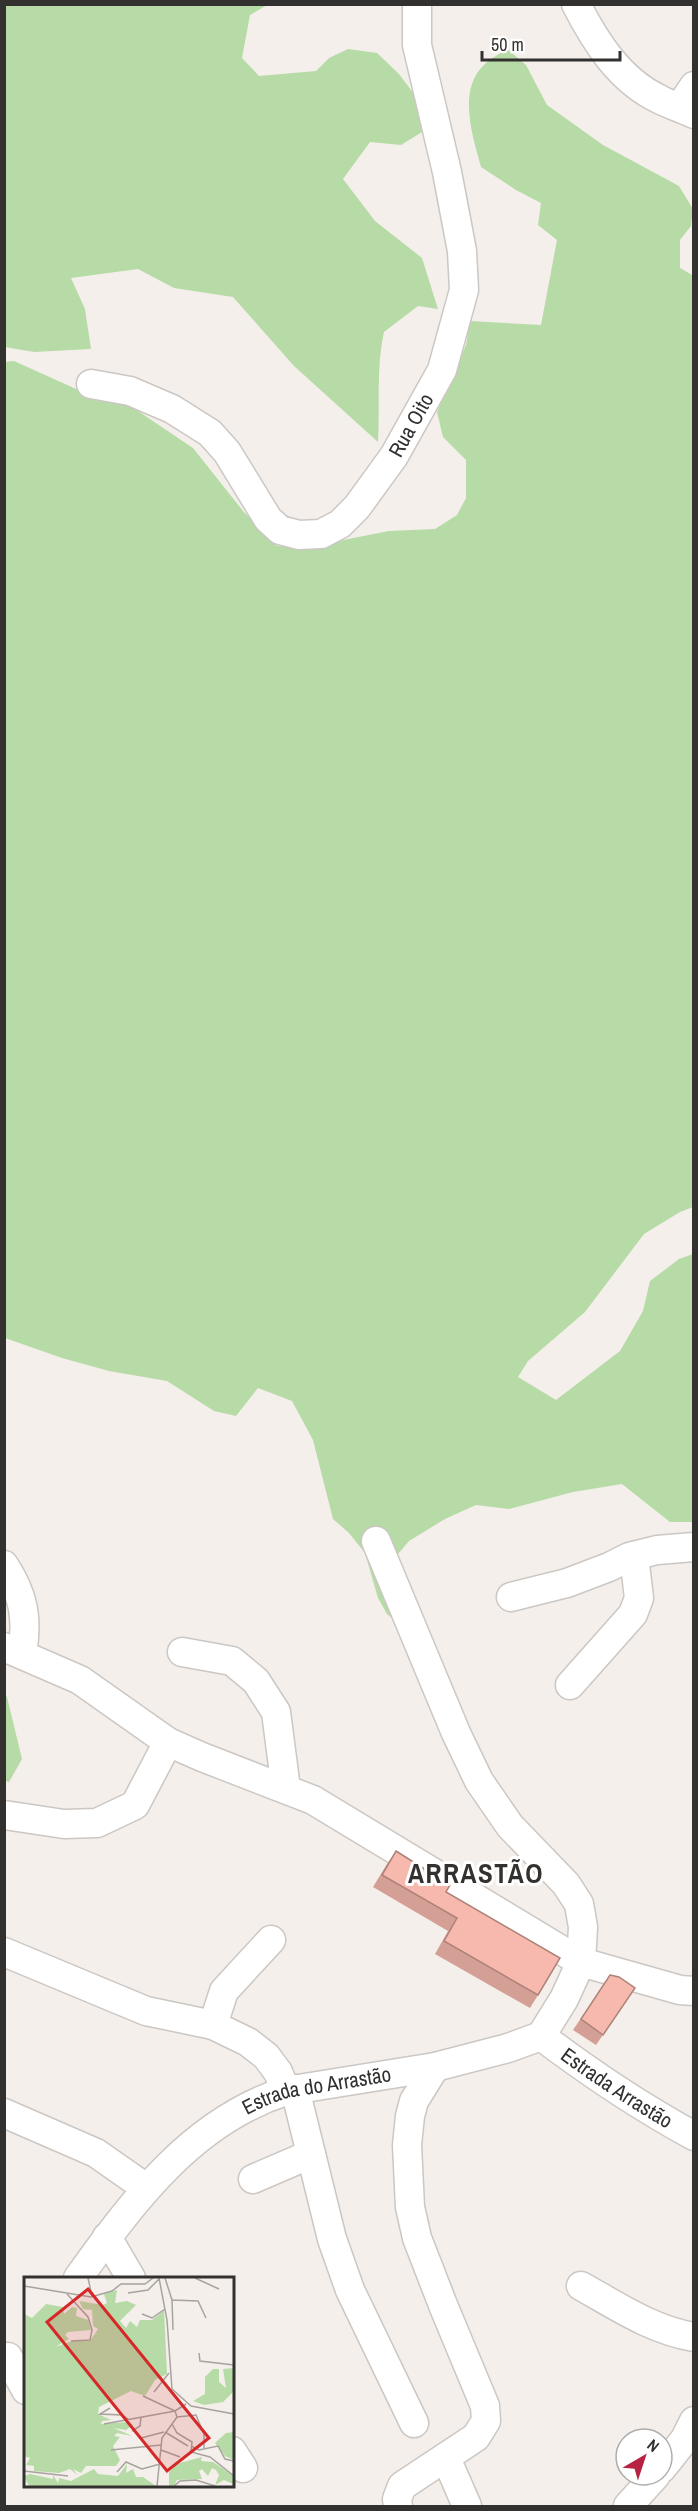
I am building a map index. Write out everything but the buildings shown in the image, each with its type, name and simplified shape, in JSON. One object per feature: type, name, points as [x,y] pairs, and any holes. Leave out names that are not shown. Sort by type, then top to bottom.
[{"type":"street","name":"Rua Oito","points":[[90,384],[130,391],[172,409],[210,433],[238,468],[268,519],[280,530],[299,536],[321,534],[340,524],[357,507],[394,456],[442,370],[465,290],[462,251],[447,172],[417,45],[417,4]]},
{"type":"street","points":[[576,4],[595,41],[620,71],[657,98],[689,102]]},
{"type":"street","points":[[376,1541],[478,1781],[510,1826],[566,1884],[579,1904],[583,1927],[581,1962],[564,1999],[541,2036]]},
{"type":"street","points":[[511,1597],[567,1583],[634,1556],[657,1550],[693,1547]]},
{"type":"street","points":[[570,1685],[633,1614],[639,1598],[634,1556]]},
{"type":"street","points":[[4,1565],[14,1580],[23,1603],[26,1630],[13,1651],[80,1680],[168,1742],[313,1800],[581,1962],[680,1990],[693,1991]]},
{"type":"street","points":[[182,1652],[231,1661],[256,1681],[276,1712],[286,1789]]},
{"type":"street","points":[[4,1815],[64,1824],[97,1823],[135,1806],[168,1742]]},
{"type":"street","points":[[213,2025],[224,1991],[271,1940]]},
{"type":"street","points":[[4,1952],[146,2011],[213,2025],[248,2042],[266,2056],[291,2090],[311,2154],[332,2239],[350,2290],[414,2423]]},
{"type":"street","name":"Estrada do Arrastão","points":[[79,2277],[146,2188],[173,2160],[210,2130],[247,2107],[291,2090],[435,2067],[508,2048],[541,2036]]},
{"type":"street","name":"Estrada Arrastão","points":[[541,2036],[598,2079],[642,2108],[693,2136]]},
{"type":"street","points":[[398,2506],[402,2486],[412,2477],[446,2458],[476,2437],[486,2421],[485,2406],[417,2238],[410,2206],[407,2145],[410,2116],[414,2101],[435,2067]]},
{"type":"street","points":[[4,2113],[96,2153],[146,2188]]},
{"type":"street","points":[[253,2179],[311,2154]]},
{"type":"street","points":[[107,2237],[130,2277]]},
{"type":"street","points":[[581,2286],[647,2323],[676,2334],[693,2337]]},
{"type":"street","points":[[13,2352],[24,2384]]},
{"type":"street","points":[[674,2453],[685,2439],[693,2421]]},
{"type":"street","points":[[446,2458],[466,2506]]},
{"type":"street","points":[[628,2506],[645,2487]]},
{"type":"green space","points":[[4,5],[267,5],[250,15],[242,58],[259,76],[316,71],[329,58],[348,49],[377,53],[399,74],[423,106],[427,129],[401,145],[370,142],[343,179],[375,221],[422,258],[438,309],[418,306],[384,332],[379,373],[378,442],[294,366],[233,297],[174,288],[138,269],[71,278],[85,309],[91,349],[34,352],[5,347]]},
{"type":"green space","points":[[507,49],[526,65],[547,105],[603,145],[679,186],[693,209],[691,226],[680,240],[680,268],[694,276],[693,1207],[680,1212],[644,1234],[585,1312],[528,1361],[518,1377],[556,1400],[620,1351],[643,1311],[650,1281],[679,1259],[693,1254],[693,1522],[670,1522],[622,1484],[573,1492],[509,1509],[476,1505],[445,1519],[409,1541],[387,1567],[399,1624],[387,1614],[378,1598],[365,1553],[349,1533],[333,1519],[313,1440],[292,1401],[258,1388],[236,1416],[214,1411],[167,1381],[109,1371],[62,1358],[5,1338],[4,362],[14,361],[105,402],[126,403],[193,448],[243,511],[277,546],[318,545],[389,531],[435,529],[457,515],[466,498],[466,460],[443,437],[437,412],[466,345],[470,321],[541,325],[557,240],[538,225],[541,203],[481,167],[469,114],[471,87],[476,75],[484,65]]},
{"type":"green space","points":[[5,1694],[22,1759],[9,1782],[5,1781]]},
{"type":"district","name":"ARRASTÃO","points":[[476,1874]]}]
